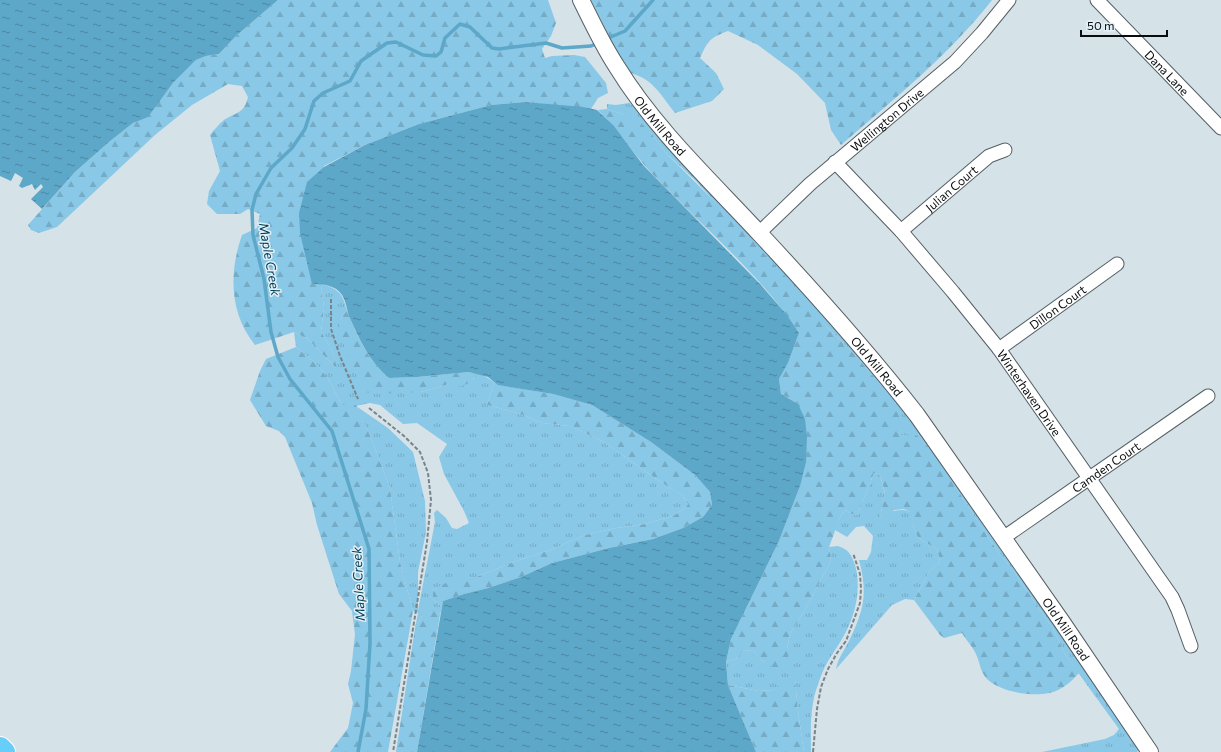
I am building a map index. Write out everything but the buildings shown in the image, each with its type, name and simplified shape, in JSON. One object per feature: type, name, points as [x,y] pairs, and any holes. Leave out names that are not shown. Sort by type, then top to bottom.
[{"type":"highway","points":[[0,748],[4,752]]},
{"type":"street","name":"Old Mill Road","points":[[582,0],[616,67],[647,110],[670,137],[822,301],[895,386],[1003,538],[1150,752]]},
{"type":"street","name":"Wellington Drive","points":[[759,233],[810,184],[955,62],[982,33],[1009,0]]},
{"type":"street","name":"Dana Lane","points":[[1097,0],[1221,128]]},
{"type":"street","name":"Julian Court","points":[[901,231],[990,156],[1005,150]]},
{"type":"street","name":"Winterhaven Drive","points":[[836,162],[901,231],[953,292],[998,350],[1172,598],[1191,646]]},
{"type":"street","name":"Dillon Court","points":[[998,350],[1117,264]]},
{"type":"street","name":"Camden Court","points":[[1003,538],[1208,396]]},
{"type":"path","points":[[331,299],[331,328],[340,356],[358,399]]},
{"type":"path","points":[[369,408],[404,436],[420,452],[428,473],[432,500],[427,542],[393,752]]},
{"type":"path","points":[[814,752],[817,709],[821,687],[831,664],[846,641],[860,603],[860,574],[853,553]]},
{"type":"green space","points":[[278,0],[548,0],[556,23],[551,36],[542,49],[545,58],[552,56],[574,55],[585,57],[606,83],[608,93],[598,98],[591,109],[525,102],[491,105],[419,124],[365,145],[324,166],[321,284],[324,308],[321,331],[334,355],[337,369],[308,339],[294,332],[255,345],[246,333],[240,320],[234,292],[235,263],[242,235],[257,228],[260,214],[248,209],[240,214],[217,214],[207,204],[209,191],[220,171],[210,135],[224,120],[239,112],[244,107],[248,97],[242,86],[228,84],[192,105],[155,135],[57,227],[39,233],[31,230],[28,225],[75,172],[133,123],[148,116],[173,83],[196,60],[206,56],[219,54],[236,36]]},
{"type":"green space","points":[[591,0],[992,0],[958,39],[939,58],[841,145],[831,130],[825,103],[797,74],[758,45],[728,31],[713,38],[705,48],[700,58],[716,73],[724,89],[712,101],[675,113],[660,93],[650,83],[643,78],[627,72]]},
{"type":"green space","points":[[629,103],[636,108],[845,337],[903,408],[1138,745],[1139,749],[1137,752],[1042,752],[1105,739],[1114,735],[1119,729],[1066,656],[1053,629],[1014,572],[991,542],[937,458],[921,438],[916,435],[899,435],[895,401],[856,356],[827,327],[695,180],[665,152],[651,133],[625,115],[607,109],[607,104],[616,105]]},
{"type":"green space","points":[[607,109],[640,122],[651,133],[665,152],[740,227],[793,286],[827,327],[856,356],[895,401],[901,424],[899,435],[916,435],[921,438],[937,458],[991,542],[1014,572],[1053,629],[1066,656],[1079,673],[1064,687],[1050,693],[1041,694],[1021,693],[1001,688],[987,679],[981,670],[975,651],[962,633],[944,638],[940,635],[914,600],[930,571],[940,562],[937,549],[918,538],[913,526],[910,512],[904,509],[894,510],[887,520],[880,517],[885,493],[880,475],[874,473],[857,515],[846,510],[841,515],[829,547],[831,561],[806,608],[790,634],[787,649],[790,666],[787,669],[775,668],[764,662],[753,650],[743,651],[736,659],[726,662],[731,639],[779,541],[800,486],[798,404],[781,394],[779,379],[788,363],[799,333],[768,292],[750,272],[651,173],[614,127],[598,110]]},
{"type":"green space","points":[[321,284],[339,292],[343,299],[347,310],[340,320],[353,365],[361,384],[421,392],[449,384],[473,380],[477,373],[494,382],[487,405],[521,414],[542,423],[570,426],[604,442],[662,483],[682,495],[688,504],[685,508],[673,516],[644,524],[585,535],[550,550],[519,560],[476,577],[455,579],[433,590],[433,599],[442,607],[440,615],[438,609],[423,614],[415,628],[418,613],[413,611],[400,562],[390,488],[372,440],[356,406],[342,405],[327,377],[314,362],[296,347],[294,332],[308,339],[336,368],[334,355],[321,331],[324,308]],"holes":[[[370,403],[380,405],[403,424],[417,423],[447,444],[439,457],[444,474],[469,523],[457,529],[452,528],[446,518],[437,510],[434,513],[435,522],[418,610],[418,572],[426,532],[425,501],[413,452],[388,428],[356,406]]]},
{"type":"green space","points":[[347,310],[354,329],[364,347],[375,363],[389,378],[469,372],[477,373],[473,380],[465,385],[456,387],[449,384],[421,392],[375,394],[365,392],[340,335],[340,320]]},
{"type":"green space","points":[[296,347],[314,362],[327,377],[342,405],[356,405],[372,440],[390,488],[400,562],[413,611],[388,752],[330,752],[348,728],[353,703],[348,684],[355,634],[352,611],[339,594],[317,525],[312,503],[285,437],[279,431],[266,426],[250,400],[260,371],[266,359]]},
{"type":"green space","points":[[494,382],[499,385],[553,394],[592,405],[651,442],[695,475],[710,492],[712,505],[703,517],[683,528],[653,539],[609,548],[552,563],[521,577],[443,601],[442,607],[433,599],[433,590],[455,578],[476,577],[519,560],[550,550],[585,535],[644,524],[673,516],[685,508],[688,504],[682,495],[662,483],[604,442],[570,426],[542,423],[521,414],[487,405]]},
{"type":"green space","points":[[874,473],[880,475],[885,494],[880,517],[899,510],[911,512],[913,526],[918,538],[937,549],[940,562],[930,571],[914,600],[905,599],[892,605],[836,669],[861,611],[864,592],[859,560],[867,560],[871,552],[873,536],[864,526],[856,527],[847,537],[835,530],[841,515],[846,510],[857,515]]},
{"type":"green space","points":[[838,546],[845,549],[849,553],[855,565],[858,584],[856,603],[847,631],[825,666],[817,686],[811,715],[811,752],[804,752],[795,679],[781,681],[775,690],[759,691],[728,685],[726,662],[736,659],[743,651],[753,650],[764,662],[787,649],[790,634],[806,608],[831,561],[829,547]]},
{"type":"green space","points":[[432,608],[438,608],[440,615],[417,752],[396,752],[415,628],[423,614]]},
{"type":"green space","points":[[788,677],[795,679],[804,752],[756,752],[728,685],[759,691],[775,690],[780,681]]},
{"type":"water","points":[[0,0],[278,0],[236,36],[219,54],[206,56],[196,60],[173,83],[148,117],[133,123],[109,142],[75,172],[42,209],[31,199],[43,187],[41,184],[35,190],[32,184],[22,188],[19,186],[23,178],[15,173],[11,181],[0,176]]},
{"type":"water","points":[[525,102],[583,107],[597,110],[614,126],[643,165],[761,285],[787,315],[799,333],[788,363],[779,379],[781,394],[798,404],[805,419],[807,437],[806,462],[800,486],[779,541],[731,639],[726,662],[728,685],[756,752],[417,752],[443,601],[521,577],[552,563],[609,548],[653,539],[683,528],[703,517],[712,505],[710,492],[695,475],[651,442],[592,405],[553,394],[498,385],[488,377],[469,372],[389,378],[370,357],[365,349],[349,316],[342,295],[333,287],[312,284],[300,233],[299,213],[307,182],[324,167],[365,145],[419,124],[491,105]]},
{"type":"waterway","name":"Maple Creek","points":[[606,39],[625,31],[653,0]]},
{"type":"waterway","name":"Maple Creek","points":[[358,752],[366,709],[370,643],[369,549],[332,431],[290,379],[278,357],[271,332],[264,279],[253,235],[252,210],[256,194],[271,168],[292,148],[305,129],[314,101],[323,93],[350,81],[361,61],[387,43],[396,42],[423,55],[436,56],[441,52],[445,38],[460,24],[470,27],[492,48],[499,49],[546,43],[562,48],[591,46],[598,43]]}]
